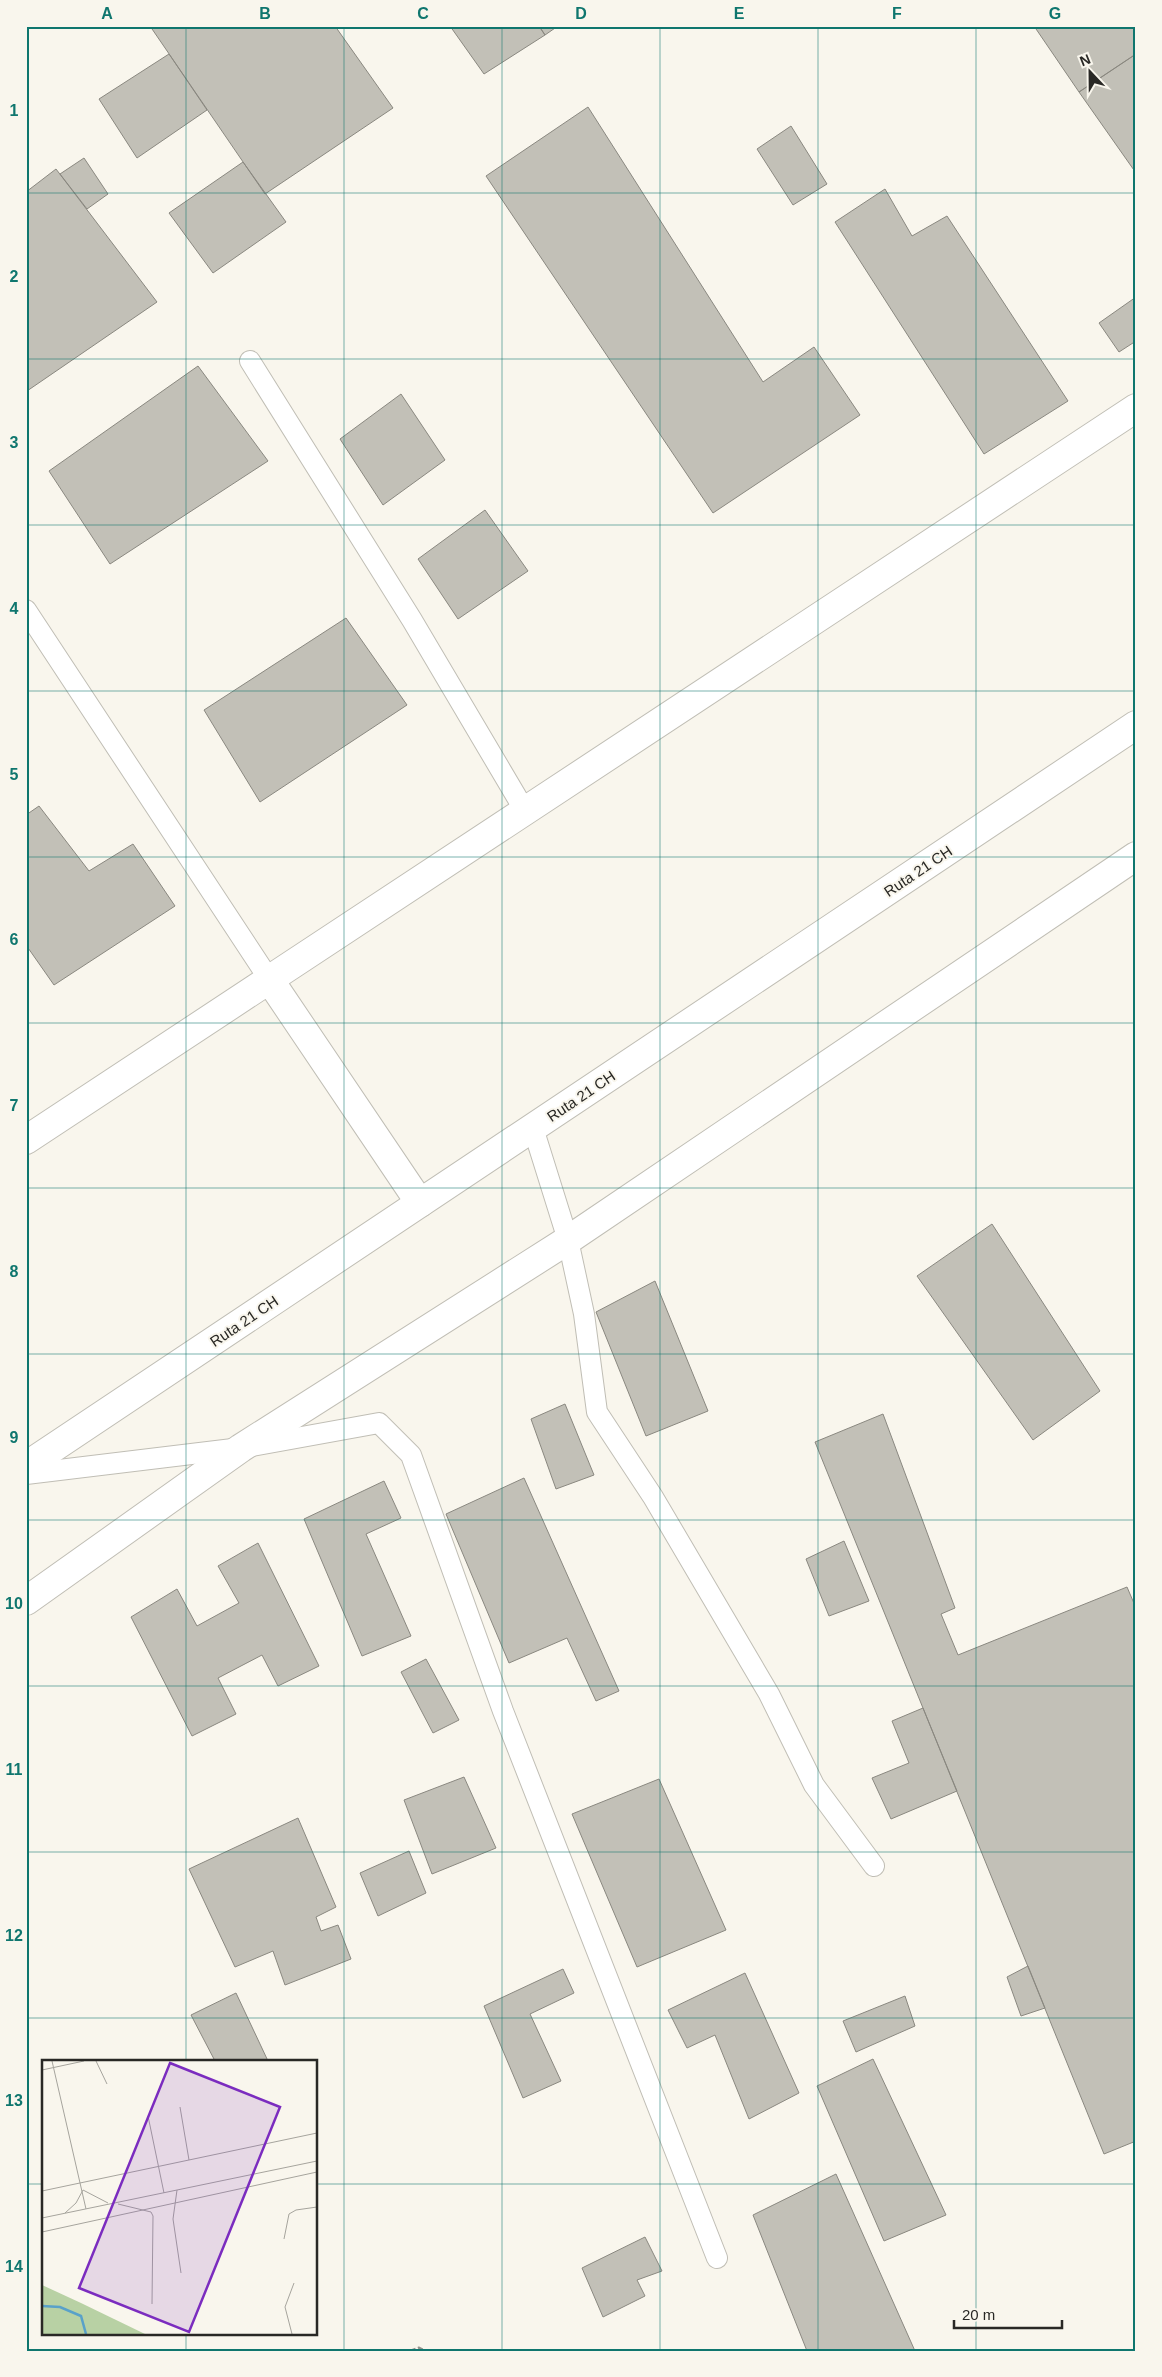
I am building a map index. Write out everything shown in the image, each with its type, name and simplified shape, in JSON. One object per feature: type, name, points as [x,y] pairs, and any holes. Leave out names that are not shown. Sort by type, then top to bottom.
[{"type":"main road","points":[[26,1140],[1136,408]]},
{"type":"main road","name":"Ruta 21 CH","points":[[26,1466],[1136,725]]},
{"type":"main road","points":[[26,1601],[241,1448],[568,1240],[1136,856]]},
{"type":"main road","points":[[269,979],[420,1203]]},
{"type":"lane","points":[[250,361],[412,620],[525,811]]},
{"type":"lane","points":[[26,610],[269,979]]},
{"type":"lane","points":[[533,1128],[568,1240],[584,1314],[598,1412],[653,1497],[764,1685],[814,1785],[874,1866]]},
{"type":"lane","points":[[26,1474],[241,1448],[379,1423],[411,1455],[503,1711],[718,2258]]},
{"type":"path","points":[[411,2351],[419,2348],[424,2351]]},
{"type":"building","points":[[150,26],[335,26],[393,108],[265,194]]},
{"type":"building","points":[[450,26],[539,26],[545,35],[484,74]]},
{"type":"building","points":[[539,26],[558,26],[545,35]]},
{"type":"building","points":[[1034,26],[1136,26],[1136,54],[1079,92]]},
{"type":"building","points":[[169,54],[207,110],[137,158],[99,99]]},
{"type":"building","points":[[1136,54],[1136,173],[1079,92]]},
{"type":"building","points":[[588,107],[763,382],[814,347],[860,415],[713,513],[486,176]]},
{"type":"building","points":[[791,126],[827,184],[793,205],[757,149]]},
{"type":"building","points":[[84,158],[108,194],[87,209],[60,174]]},
{"type":"building","points":[[243,162],[286,222],[213,273],[169,213]]},
{"type":"building","points":[[56,169],[157,302],[27,391],[26,192]]},
{"type":"building","points":[[885,189],[912,236],[947,216],[1068,401],[984,454],[835,222]]},
{"type":"building","points":[[1136,297],[1136,341],[1119,352],[1099,323]]},
{"type":"building","points":[[198,366],[268,461],[110,564],[49,471]]},
{"type":"building","points":[[401,394],[445,460],[383,505],[340,439]]},
{"type":"building","points":[[485,510],[528,571],[458,619],[418,559]]},
{"type":"building","points":[[346,618],[407,705],[260,802],[204,710]]},
{"type":"building","points":[[39,806],[89,871],[133,844],[175,906],[54,985],[26,945],[26,815]]},
{"type":"building","points":[[992,1224],[1100,1391],[1033,1440],[917,1276]]},
{"type":"building","points":[[655,1281],[708,1411],[646,1436],[596,1312]]},
{"type":"building","points":[[565,1404],[594,1475],[556,1489],[531,1419]]},
{"type":"building","points":[[883,1414],[955,1608],[941,1614],[958,1655],[1127,1587],[1136,1608],[1136,2141],[1104,2154],[815,1442]]},
{"type":"building","points":[[524,1478],[619,1691],[596,1701],[567,1638],[509,1663],[446,1514]]},
{"type":"building","points":[[384,1481],[401,1518],[366,1534],[411,1636],[362,1656],[304,1519]]},
{"type":"building","points":[[844,1541],[869,1601],[829,1616],[806,1559]]},
{"type":"building","points":[[258,1543],[319,1666],[278,1686],[262,1655],[218,1678],[236,1714],[192,1736],[131,1617],[177,1589],[197,1626],[239,1603],[218,1566]]},
{"type":"building","points":[[426,1659],[459,1720],[433,1733],[401,1672]]},
{"type":"building","points":[[923,1708],[957,1791],[891,1819],[872,1778],[909,1763],[892,1721]]},
{"type":"building","points":[[464,1777],[496,1848],[432,1874],[404,1800]]},
{"type":"building","points":[[659,1779],[726,1930],[637,1967],[572,1814]]},
{"type":"building","points":[[298,1818],[336,1907],[316,1917],[321,1931],[338,1925],[351,1959],[285,1985],[273,1951],[235,1967],[189,1869]]},
{"type":"building","points":[[409,1851],[426,1893],[378,1916],[360,1873]]},
{"type":"building","points":[[1028,1966],[1045,2008],[1021,2016],[1007,1977]]},
{"type":"building","points":[[563,1969],[574,1993],[530,2014],[561,2081],[523,2098],[484,2006]]},
{"type":"building","points":[[745,1973],[799,2093],[749,2119],[715,2035],[687,2048],[668,2010]]},
{"type":"building","points":[[236,1993],[268,2060],[214,2060],[191,2015]]},
{"type":"building","points":[[905,1996],[915,2026],[856,2052],[843,2021]]},
{"type":"building","points":[[873,2059],[946,2215],[884,2241],[817,2086]]},
{"type":"building","points":[[836,2174],[915,2351],[807,2351],[753,2215]]},
{"type":"building","points":[[645,2237],[662,2271],[637,2280],[645,2296],[603,2317],[582,2268]]}]
